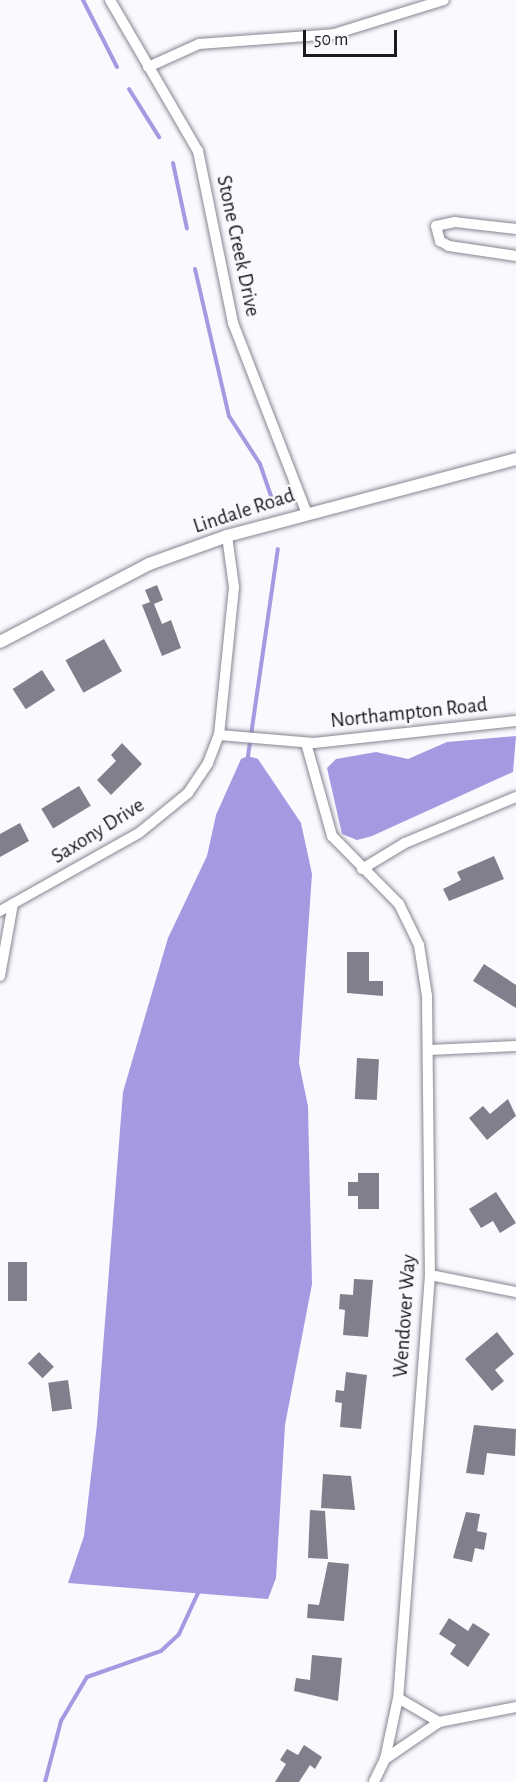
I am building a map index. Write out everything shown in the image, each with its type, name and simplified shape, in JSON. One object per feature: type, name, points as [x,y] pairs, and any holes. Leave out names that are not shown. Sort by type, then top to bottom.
[{"type":"street","name":"Stone Creek Drive","points":[[110,0],[198,151],[233,323],[306,511]]},
{"type":"street","points":[[148,67],[199,44],[334,34],[444,0]]},
{"type":"street","points":[[516,229],[455,222],[436,226],[440,241],[448,246],[516,256]]},
{"type":"street","name":"Lindale Road","points":[[0,642],[149,564],[227,536],[306,511],[516,459]]},
{"type":"street","points":[[219,735],[234,587],[227,536]]},
{"type":"street","name":"Northampton Road","points":[[219,735],[267,737],[306,743],[516,721]]},
{"type":"street","name":"Saxony Drive","points":[[0,911],[139,833],[183,797],[219,735]]},
{"type":"street","name":"Northampton Road","points":[[306,743],[332,836],[362,869]]},
{"type":"street","points":[[362,869],[405,843],[516,797]]},
{"type":"street","name":"Wendover Way","points":[[362,869],[399,904],[419,945],[429,1050],[430,1275],[398,1698],[386,1759],[375,1782]]},
{"type":"street","points":[[0,976],[13,904]]},
{"type":"street","points":[[429,1050],[516,1046]]},
{"type":"street","points":[[430,1275],[516,1292]]},
{"type":"street","points":[[398,1698],[440,1722]]},
{"type":"street","points":[[386,1759],[440,1722],[516,1707]]},
{"type":"shaded area","points":[[516,736],[513,772],[372,836],[357,840],[342,834],[327,768],[336,759],[376,752],[408,759],[447,742]]},
{"type":"shaded area","points":[[248,756],[258,759],[301,823],[312,874],[299,1063],[308,1106],[312,1284],[285,1425],[276,1578],[268,1599],[68,1583],[84,1536],[97,1424],[123,1092],[168,938],[207,856],[216,815],[241,759]]},
{"type":"building","points":[[157,585],[163,600],[154,604],[162,624],[171,620],[181,648],[162,656],[142,605],[150,602],[145,590]]},
{"type":"building","points":[[104,639],[122,671],[83,693],[66,660]]},
{"type":"building","points":[[42,670],[55,690],[26,709],[13,689]]},
{"type":"building","points":[[122,743],[142,764],[111,795],[97,780],[116,761],[111,755]]},
{"type":"building","points":[[79,786],[91,806],[53,828],[41,809]]},
{"type":"building","points":[[20,823],[29,841],[0,857],[0,834]]},
{"type":"building","points":[[494,856],[504,879],[449,901],[443,889],[461,880],[457,872]]},
{"type":"building","points":[[347,952],[369,952],[369,981],[383,981],[383,996],[347,993]]},
{"type":"building","points":[[484,964],[516,985],[516,1008],[473,981]]},
{"type":"building","points":[[357,1058],[379,1059],[377,1100],[355,1099]]},
{"type":"building","points":[[508,1099],[516,1116],[487,1140],[469,1118],[483,1106],[490,1114]]},
{"type":"building","points":[[358,1173],[379,1173],[379,1209],[358,1209],[358,1196],[348,1196],[348,1182],[358,1182]]},
{"type":"building","points":[[496,1192],[516,1223],[500,1233],[493,1221],[481,1228],[469,1209]]},
{"type":"building","points":[[8,1262],[27,1262],[27,1301],[8,1301]]},
{"type":"building","points":[[354,1279],[373,1280],[368,1337],[343,1335],[345,1310],[339,1309],[340,1294],[353,1295]]},
{"type":"building","points":[[497,1332],[514,1354],[495,1370],[504,1381],[492,1391],[465,1359]]},
{"type":"building","points":[[39,1352],[54,1367],[43,1378],[28,1363]]},
{"type":"building","points":[[346,1372],[367,1375],[361,1429],[340,1427],[342,1403],[335,1402],[336,1390],[344,1391]]},
{"type":"building","points":[[68,1380],[72,1409],[52,1412],[48,1383]]},
{"type":"building","points":[[474,1425],[516,1429],[515,1456],[487,1453],[484,1475],[466,1473]]},
{"type":"building","points":[[323,1474],[351,1476],[355,1510],[321,1508]]},
{"type":"building","points":[[310,1510],[325,1511],[328,1559],[308,1558]]},
{"type":"building","points":[[466,1512],[480,1514],[477,1531],[487,1533],[484,1550],[475,1548],[472,1562],[453,1558]]},
{"type":"building","points":[[328,1562],[349,1564],[344,1621],[307,1618],[308,1604],[319,1605]]},
{"type":"building","points":[[449,1618],[468,1631],[473,1623],[490,1634],[468,1667],[450,1654],[456,1645],[439,1634]]},
{"type":"building","points":[[312,1655],[342,1658],[338,1701],[294,1691],[296,1678],[310,1680]]},
{"type":"building","points":[[304,1745],[322,1757],[315,1769],[310,1765],[299,1782],[275,1782],[286,1764],[280,1760],[287,1749],[298,1755]]},
{"type":"waterway","points":[[83,0],[117,67]]},
{"type":"waterway","points":[[129,89],[159,137]]},
{"type":"waterway","points":[[173,163],[187,229]]},
{"type":"waterway","points":[[195,269],[229,416],[260,464],[271,496]]},
{"type":"waterway","points":[[248,756],[278,549]]},
{"type":"waterway","points":[[45,1782],[61,1721],[87,1677],[161,1651],[179,1634],[198,1593]]}]
